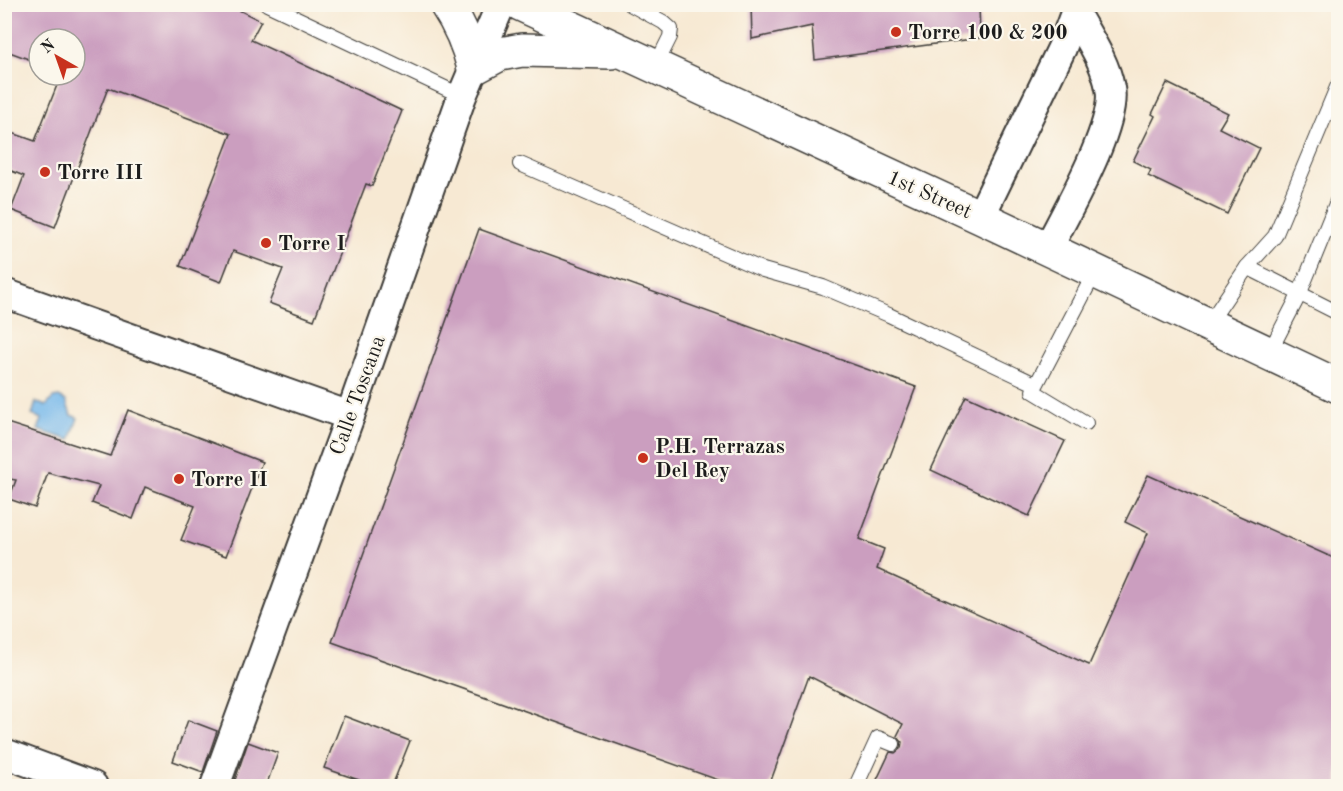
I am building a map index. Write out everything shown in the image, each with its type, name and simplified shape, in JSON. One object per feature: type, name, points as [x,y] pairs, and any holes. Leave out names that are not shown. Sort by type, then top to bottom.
[{"type":"street","points":[[446,4],[468,44],[468,82]]},
{"type":"street","name":"Calle Toscana","points":[[214,786],[350,416],[468,82],[501,4]]},
{"type":"street","name":"1st Street","points":[[520,4],[1338,386]]},
{"type":"street","points":[[980,217],[1062,48],[1075,9]]},
{"type":"street","points":[[1047,250],[1098,146],[1112,105],[1104,68],[1075,9]]},
{"type":"street","points":[[468,82],[501,54],[522,50],[623,52]]},
{"type":"street","points":[[4,293],[350,416]]},
{"type":"street","points":[[4,753],[93,786]]},
{"type":"lane","points":[[267,4],[468,82]]},
{"type":"lane","points":[[630,4],[663,22],[671,29],[670,37],[655,68]]},
{"type":"lane","points":[[1208,325],[1247,267],[1275,236],[1338,85]]},
{"type":"lane","points":[[520,164],[763,270],[823,287],[889,315],[1035,384]]},
{"type":"lane","points":[[1269,353],[1299,296],[1338,199]]},
{"type":"lane","points":[[1247,267],[1299,296],[1338,313]]},
{"type":"lane","points":[[1086,423],[1033,391],[1095,272]]},
{"type":"lane","points":[[856,786],[878,738],[893,744]]},
{"type":"water","points":[[59,397],[66,401],[71,415],[78,418],[70,440],[38,430],[42,419],[32,415],[36,402],[46,406],[53,398]]},
{"type":"building","points":[[4,4],[227,4],[261,21],[251,40],[402,111],[372,186],[366,184],[314,320],[269,303],[283,269],[233,251],[221,282],[180,266],[231,134],[108,88],[55,227],[11,210],[24,176],[4,168],[4,130],[35,141],[56,87],[87,87],[87,27],[27,27],[27,59],[4,50]]},
{"type":"building","name":"Torre 100 & 200","points":[[751,4],[979,4],[980,38],[815,60],[812,26],[752,39]]},
{"type":"building","points":[[1167,83],[1228,113],[1219,128],[1259,148],[1227,214],[1148,176],[1151,170],[1133,161],[1155,116],[1152,114]]},
{"type":"building","name":"P.H. Terrazas Del Rey","points":[[479,229],[916,387],[859,539],[884,549],[877,569],[1089,665],[1148,533],[1125,522],[1148,475],[1338,560],[1338,786],[874,786],[890,752],[895,753],[901,748],[902,742],[897,736],[903,724],[809,676],[769,786],[735,786],[332,642]]},
{"type":"building","points":[[966,396],[1065,441],[1029,516],[931,470]]},
{"type":"building","name":"Torre II","points":[[128,410],[262,462],[226,556],[181,540],[195,506],[145,487],[133,519],[92,503],[99,486],[48,473],[35,508],[9,499],[16,480],[4,478],[4,422],[110,456]]},
{"type":"building","points":[[344,716],[410,741],[392,786],[356,786],[359,780],[324,768]]},
{"type":"building","points":[[188,720],[217,731],[203,772],[173,761]]},
{"type":"building","points":[[248,742],[278,753],[266,786],[243,786],[234,783]]},
{"type":"place","name":"Torre 100 & 200","points":[[896,32]]},
{"type":"place","name":"Torre III","points":[[45,172]]},
{"type":"place","name":"Torre I","points":[[266,243]]},
{"type":"place","name":"P.H. Terrazas Del Rey","points":[[643,458]]},
{"type":"place","name":"Torre II","points":[[179,479]]}]
